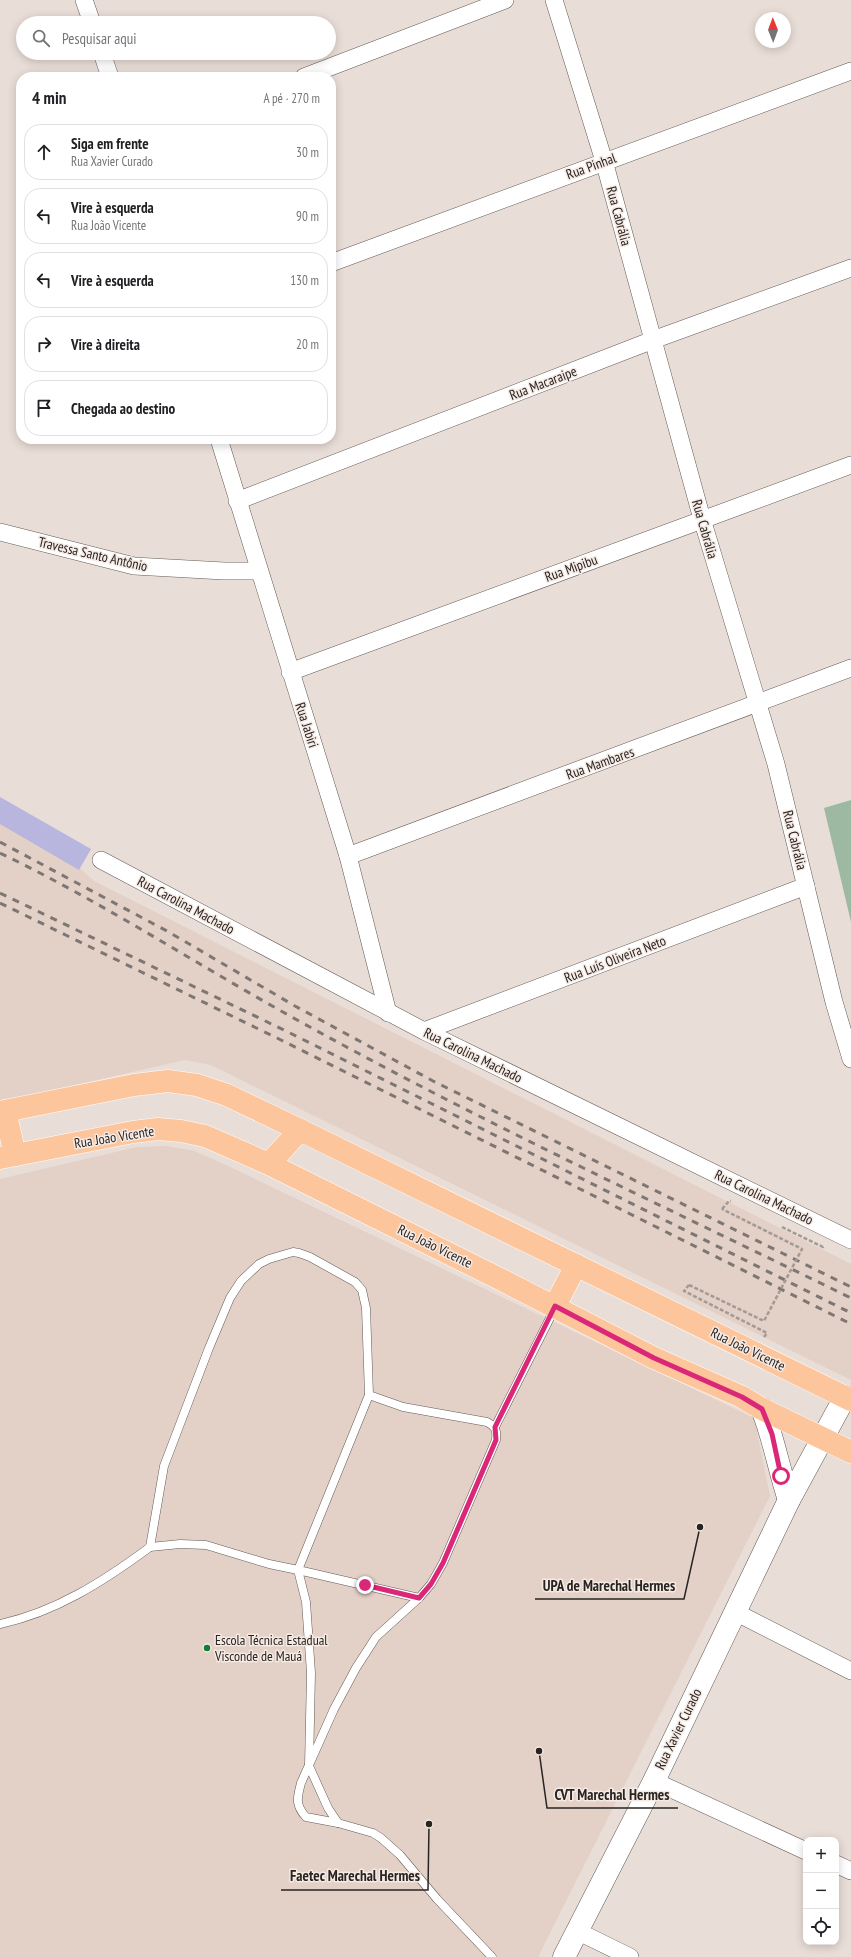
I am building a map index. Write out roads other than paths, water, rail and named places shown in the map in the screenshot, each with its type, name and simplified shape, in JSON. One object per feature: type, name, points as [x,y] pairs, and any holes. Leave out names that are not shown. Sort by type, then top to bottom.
[{"type":"main road","name":"Rua João Vicente","points":[[2,1111],[134,1085],[168,1081],[198,1085],[226,1095],[300,1130],[848,1399]]},
{"type":"main road","points":[[2,1111],[7,1157]]},
{"type":"main road","name":"Rua João Vicente","points":[[7,1157],[133,1132],[158,1129],[181,1131],[205,1136],[269,1164],[555,1306],[654,1358],[742,1397],[762,1409],[851,1452]]},
{"type":"main road","points":[[269,1164],[300,1130]]},
{"type":"main road","points":[[555,1306],[576,1265]]},
{"type":"main road","name":"Rua Xavier Curado","points":[[564,1957],[654,1781],[789,1500],[823,1438],[848,1399]]},
{"type":"main road","points":[[762,1409],[772,1434],[781,1476],[789,1500]]},
{"type":"street","points":[[84,0],[90,16]]},
{"type":"street","points":[[317,72],[505,0]]},
{"type":"street","name":"Rua Cabrália","points":[[554,0],[604,161],[702,519],[756,705],[776,764],[834,1002],[851,1059]]},
{"type":"street","points":[[104,60],[108,72]]},
{"type":"street","name":"Rua Pinhal","points":[[336,261],[851,71]]},
{"type":"street","name":"Rua Macaraipe","points":[[237,501],[653,340],[851,268]]},
{"type":"street","name":"Rua Jabiri","points":[[220,444],[258,571],[348,856],[388,1013]]},
{"type":"street","name":"Rua Mipibu","points":[[290,672],[851,465]]},
{"type":"street","name":"Travessa Santo Antônio","points":[[0,532],[134,566],[224,572],[258,571]]},
{"type":"street","name":"Rua Mambares","points":[[348,856],[756,705],[851,668]]},
{"type":"street","name":"Rua Carolina Machado","points":[[101,860],[388,1013],[851,1240]]},
{"type":"street","name":"Rua Luís Oliveira Neto","points":[[424,1031],[806,886]]},
{"type":"street","points":[[834,1002],[851,1010]]},
{"type":"street","points":[[735,1612],[851,1671]]},
{"type":"street","points":[[654,1781],[803,1850]]},
{"type":"street","points":[[839,1865],[851,1871]]},
{"type":"street","points":[[577,1931],[630,1957]]},
{"type":"lane","points":[[150,1547],[164,1466],[189,1399],[230,1298],[241,1281],[259,1264],[269,1258],[293,1252],[310,1257],[359,1286],[366,1308],[369,1395],[298,1570],[306,1602],[311,1673],[309,1766],[328,1808],[338,1823]]},
{"type":"lane","points":[[492,1957],[437,1899],[400,1855],[382,1838],[373,1833],[338,1823],[310,1819],[298,1807],[299,1788],[334,1709],[356,1668],[372,1643],[376,1637],[419,1598],[431,1584],[443,1563],[496,1440],[495,1427],[555,1306]]},
{"type":"lane","points":[[369,1395],[403,1407],[487,1422],[495,1427]]},
{"type":"lane","points":[[0,1624],[54,1607],[112,1575],[150,1547],[180,1544],[206,1545],[269,1564],[419,1598]]},
{"type":"railway","points":[[0,842],[167,931],[295,1006],[433,1081],[851,1287]]},
{"type":"railway","points":[[0,853],[110,911],[290,1016],[359,1054],[498,1126],[851,1298]]},
{"type":"railway","points":[[0,893],[284,1030],[851,1313]]},
{"type":"railway","points":[[0,903],[279,1039],[851,1324]]},
{"type":"place","name":"UPA de Marechal Hermes","points":[[700,1527]]},
{"type":"place","name":"Escola Técnica Estadual Visconde de Mauá","points":[[207,1648]]},
{"type":"place","name":"CVT Marechal Hermes","points":[[539,1751]]},
{"type":"place","name":"Faetec Marechal Hermes","points":[[429,1824]]}]
